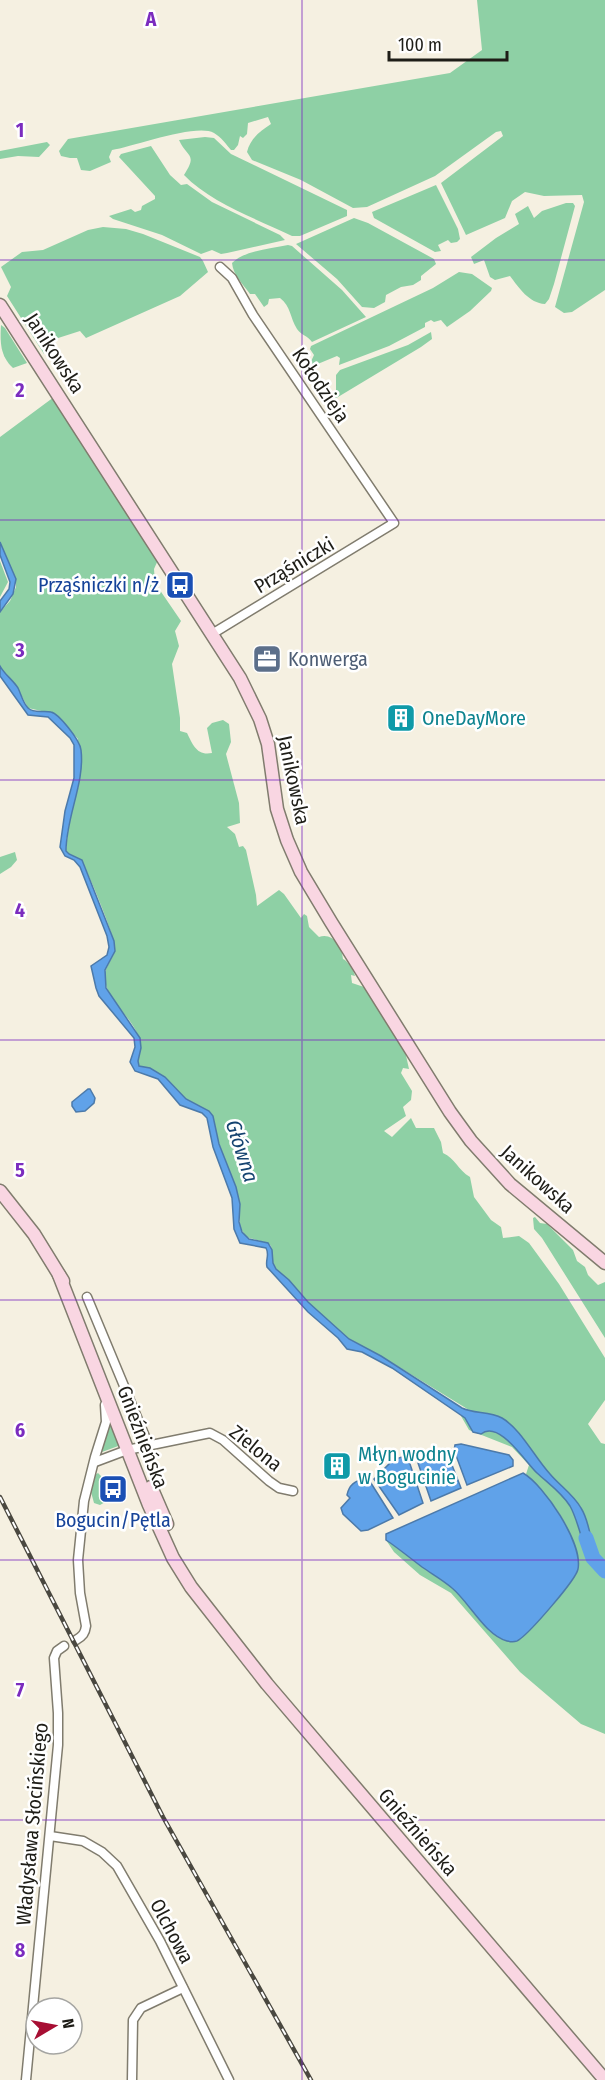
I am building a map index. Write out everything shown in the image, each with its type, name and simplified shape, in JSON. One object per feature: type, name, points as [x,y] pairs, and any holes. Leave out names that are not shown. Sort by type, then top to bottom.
[{"type":"main road","name":"Janikowska","points":[[0,305],[240,678],[260,719],[268,744],[277,809],[301,872],[450,1112],[471,1142],[510,1184],[605,1263]]},
{"type":"main road","name":"Gnieźnieńska","points":[[0,1191],[34,1234],[70,1290],[86,1325],[132,1450],[149,1505],[173,1558],[191,1587],[274,1693],[605,2080]]},
{"type":"main road","name":"Gnieźnieńska","points":[[59,1275],[101,1383],[132,1450]]},
{"type":"street","name":"Kołodzieja","points":[[220,267],[232,278],[259,323],[394,524]]},
{"type":"street","name":"Prząśniczki","points":[[212,634],[394,524]]},
{"type":"street","points":[[87,1297],[149,1446]]},
{"type":"street","points":[[76,1640],[85,1632],[78,1560],[84,1501],[107,1417],[101,1383]]},
{"type":"street","name":"Zielona","points":[[95,1462],[132,1450],[210,1433],[223,1440],[279,1488],[293,1491]]},
{"type":"street","name":"Władysława Słocińskiego","points":[[26,2080],[58,1730],[54,1658],[57,1651],[64,1646]]},
{"type":"street","name":"Olchowa","points":[[50,1836],[83,1841],[102,1852],[117,1866],[160,1941],[229,2080]]},
{"type":"street","points":[[132,2080],[133,2020],[137,2012],[183,1988]]},
{"type":"green space","points":[[477,0],[605,0],[605,290],[572,312],[564,313],[555,307],[584,202],[582,195],[544,196],[525,192],[512,201],[505,218],[466,235],[441,183],[503,136],[501,131],[496,132],[435,176],[367,207],[353,208],[301,180],[252,160],[247,152],[248,147],[256,136],[271,124],[268,117],[248,123],[247,134],[243,138],[240,136],[234,150],[231,150],[214,133],[193,131],[179,133],[112,150],[109,157],[111,162],[90,171],[81,170],[77,158],[61,156],[59,151],[68,139],[450,73],[482,50]]},
{"type":"green space","points":[[214,138],[231,154],[347,210],[347,216],[300,236],[292,236],[221,202],[184,175],[191,159],[179,140]]},
{"type":"green space","points":[[47,142],[50,145],[39,157],[18,156],[0,159],[0,151]]},
{"type":"green space","points":[[151,146],[170,175],[181,185],[187,184],[212,202],[280,235],[285,240],[221,254],[212,250],[201,254],[162,235],[113,219],[109,216],[131,209],[135,212],[141,210],[142,206],[155,199],[155,196],[119,157],[121,154]]},
{"type":"green space","points":[[436,185],[458,229],[460,239],[451,243],[448,240],[438,245],[441,251],[435,252],[374,218],[372,212]]},
{"type":"green space","points":[[573,203],[575,206],[554,284],[545,304],[529,298],[510,276],[495,280],[490,277],[484,260],[474,264],[471,257],[519,224],[515,214],[528,206],[534,218],[542,211]]},
{"type":"green space","points":[[354,218],[368,223],[434,259],[436,264],[413,285],[401,287],[386,295],[385,302],[374,308],[362,307],[337,279],[296,244]]},
{"type":"green space","points":[[103,227],[126,229],[143,234],[200,257],[208,272],[180,296],[86,338],[80,331],[55,339],[51,351],[44,354],[7,296],[11,287],[1,267],[22,252],[43,250],[88,230]]},
{"type":"green space","points":[[288,245],[342,290],[366,317],[312,342],[297,329],[286,305],[280,298],[269,299],[268,304],[264,307],[255,294],[250,294],[239,279],[232,263],[244,255]]},
{"type":"green space","points":[[459,272],[472,274],[492,288],[470,311],[447,327],[441,320],[434,322],[431,320],[425,323],[425,327],[389,346],[339,365],[340,358],[337,356],[308,368],[314,355],[310,349],[311,346],[433,288]]},
{"type":"green space","points":[[1,325],[27,363],[13,368],[5,359]]},
{"type":"green space","points":[[431,332],[432,339],[421,347],[333,400],[331,394],[336,390],[336,375],[340,370],[408,345]]},
{"type":"green space","points":[[54,397],[158,560],[154,569],[155,583],[181,621],[175,631],[179,646],[172,664],[180,731],[187,733],[199,751],[212,753],[207,728],[212,723],[223,720],[229,724],[231,742],[226,754],[239,803],[240,823],[227,827],[235,834],[239,847],[243,846],[246,850],[257,906],[279,890],[301,918],[304,914],[307,916],[309,927],[319,937],[328,936],[336,941],[343,959],[349,964],[355,976],[351,975],[352,983],[364,987],[405,1051],[409,1069],[403,1068],[401,1073],[412,1091],[411,1100],[403,1107],[406,1116],[384,1131],[392,1137],[411,1118],[416,1128],[434,1128],[441,1142],[443,1153],[470,1177],[474,1197],[491,1220],[501,1227],[503,1238],[519,1236],[529,1243],[559,1284],[605,1358],[605,1400],[588,1424],[601,1443],[605,1444],[605,1734],[581,1724],[520,1672],[451,1593],[420,1575],[394,1552],[386,1540],[451,1586],[489,1630],[507,1640],[517,1641],[568,1586],[577,1573],[578,1566],[574,1545],[565,1523],[555,1507],[526,1474],[529,1465],[512,1447],[469,1430],[461,1416],[477,1413],[349,1339],[308,1302],[276,1269],[271,1246],[268,1243],[246,1237],[240,1227],[240,1204],[236,1187],[219,1144],[213,1116],[209,1111],[186,1099],[165,1077],[139,1066],[136,1031],[110,995],[105,981],[105,971],[115,951],[110,930],[86,870],[66,851],[70,812],[79,785],[78,739],[55,714],[28,708],[16,685],[5,675],[0,666],[0,612],[10,601],[16,587],[16,580],[0,542],[0,437]]},
{"type":"green space","points":[[0,561],[8,582],[0,597]]},
{"type":"green space","points":[[15,852],[17,860],[0,874],[0,857]]},
{"type":"green space","points":[[535,1217],[540,1223],[547,1224],[573,1250],[577,1261],[585,1267],[588,1275],[598,1285],[605,1282],[605,1338],[534,1229],[533,1218]]},
{"type":"green space","points":[[111,1419],[121,1445],[102,1452],[109,1423]]},
{"type":"green space","points":[[98,1473],[105,1483],[108,1494],[107,1501],[100,1505],[94,1503],[91,1492],[95,1475]]},
{"type":"water","points":[[0,542],[16,579],[13,594],[0,612],[0,601],[9,589],[10,582],[0,555]]},
{"type":"water","points":[[0,666],[18,688],[28,708],[33,711],[55,714],[69,728],[80,746],[82,762],[66,851],[82,860],[114,941],[115,951],[105,970],[106,988],[140,1038],[139,1066],[150,1068],[165,1077],[186,1099],[209,1111],[213,1116],[219,1144],[236,1187],[242,1232],[249,1239],[268,1243],[276,1269],[349,1339],[381,1356],[462,1408],[497,1416],[509,1423],[522,1436],[550,1474],[578,1503],[584,1513],[596,1556],[589,1559],[567,1501],[537,1473],[512,1444],[496,1432],[488,1431],[481,1434],[473,1432],[465,1418],[392,1368],[362,1352],[347,1349],[308,1312],[267,1267],[266,1248],[240,1243],[234,1229],[232,1198],[213,1147],[207,1118],[202,1113],[180,1105],[158,1079],[135,1071],[130,1062],[135,1047],[134,1038],[99,996],[96,988],[91,966],[107,955],[109,947],[107,936],[80,867],[74,860],[65,856],[60,847],[65,811],[74,778],[74,745],[70,738],[48,717],[28,715],[0,676]]},
{"type":"water","points":[[88,1089],[95,1098],[94,1103],[85,1111],[76,1112],[72,1102]]},
{"type":"water","points":[[461,1444],[509,1455],[513,1460],[513,1466],[467,1485],[454,1450],[455,1445]]},
{"type":"water","points":[[402,1457],[409,1461],[423,1503],[399,1515],[374,1479],[393,1460]]},
{"type":"water","points":[[417,1460],[450,1460],[461,1488],[431,1501]]},
{"type":"water","points":[[523,1473],[541,1489],[560,1516],[574,1545],[578,1558],[578,1569],[562,1594],[533,1626],[519,1640],[510,1642],[499,1638],[484,1625],[452,1588],[386,1540],[386,1534]]},
{"type":"water","points":[[365,1479],[369,1480],[393,1518],[361,1531],[343,1514],[341,1508],[350,1498],[347,1495],[351,1486]]},
{"type":"waterway","name":"Główna","points":[[586,1538],[593,1558],[605,1571]]},
{"type":"railway","points":[[0,1497],[163,1817],[311,2080]]},
{"type":"place","name":"Prząśniczki n/ż","points":[[180,585]]},
{"type":"place","name":"Konwerga","points":[[267,659]]},
{"type":"place","name":"OneDayMore","points":[[401,718]]},
{"type":"place","name":"Młyn wodny w Bogucinie","points":[[337,1466]]},
{"type":"place","name":"Bogucin/Pętla","points":[[113,1489]]}]
